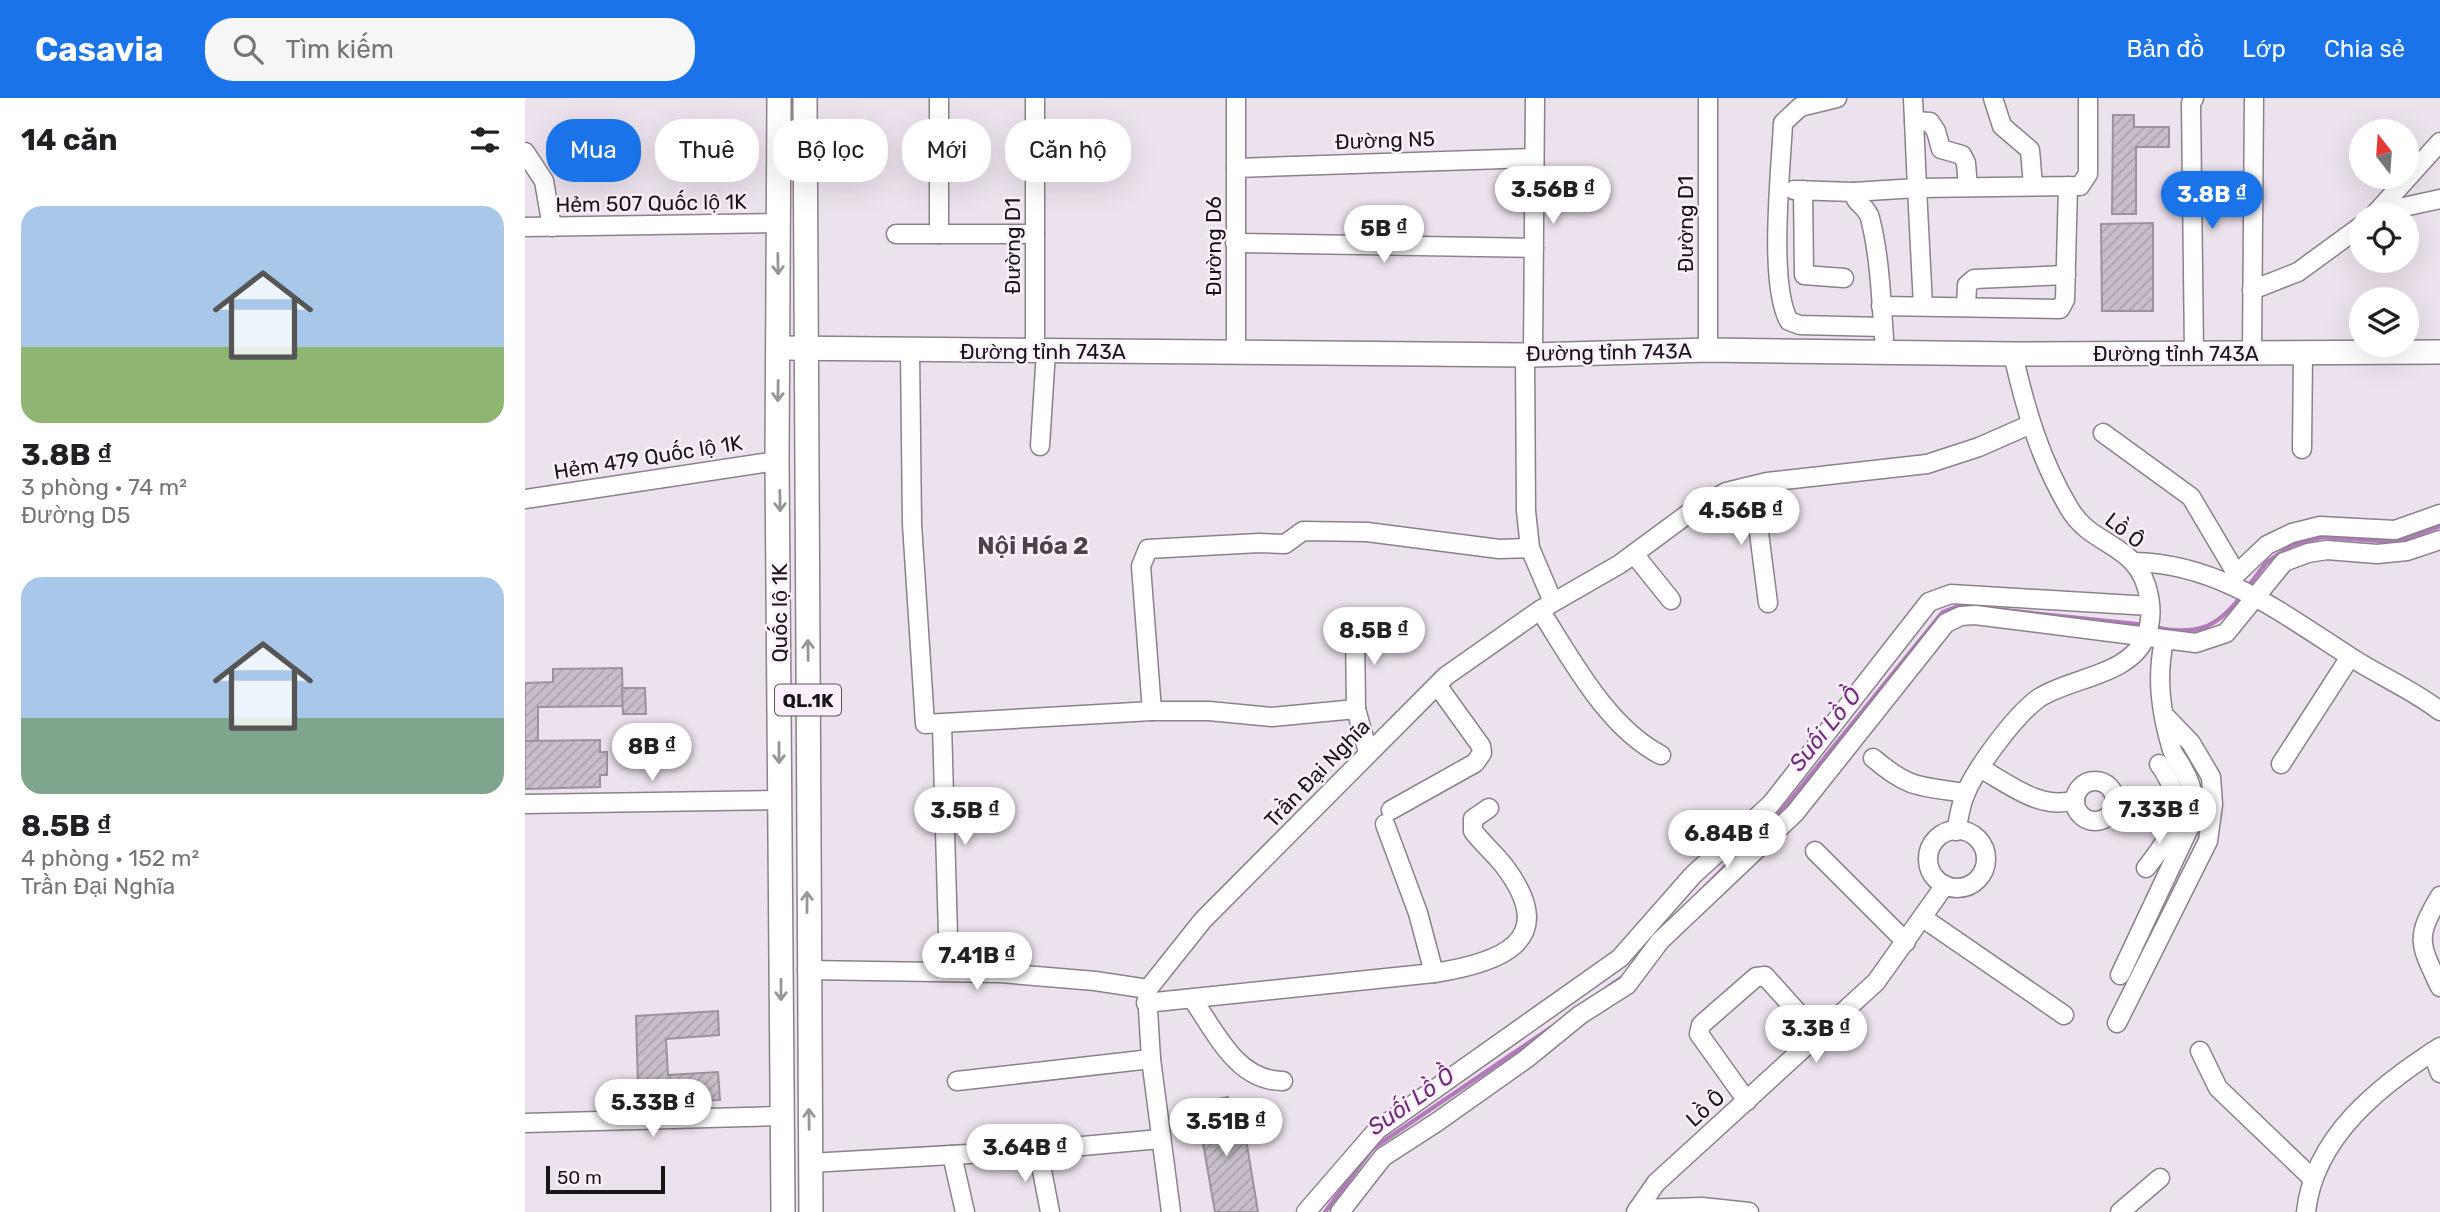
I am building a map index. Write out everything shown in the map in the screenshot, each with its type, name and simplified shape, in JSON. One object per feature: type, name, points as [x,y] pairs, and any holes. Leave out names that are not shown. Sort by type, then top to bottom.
[{"type":"main road","name":"Quốc lộ 1K","points":[[779,98],[777,461],[780,1116],[783,1212]]},
{"type":"main road","name":"Quốc lộ 1K","points":[[805,98],[807,970],[811,1212]]},
{"type":"main road","name":"Đường tỉnh 743A","points":[[779,348],[1529,355],[1708,351],[2013,354],[2440,352]]},
{"type":"main road","points":[[779,800],[808,799]]},
{"type":"street","points":[[939,98],[939,234]]},
{"type":"street","name":"Đường D1","points":[[1035,98],[1035,234],[1041,351],[1040,446]]},
{"type":"street","name":"Đường D6","points":[[1236,98],[1236,352]]},
{"type":"street","points":[[1535,98],[1534,248],[1524,479],[1530,548],[1546,606],[1617,719],[1633,737],[1661,755]]},
{"type":"street","name":"Đường D1","points":[[1708,98],[1708,351]]},
{"type":"street","points":[[1837,98],[1800,107],[1783,123],[1780,299],[1789,321],[1800,325],[1883,327]]},
{"type":"street","points":[[1913,98],[1923,306]]},
{"type":"street","points":[[1993,98],[2002,126],[2030,150],[2033,186]]},
{"type":"street","points":[[1780,190],[1853,192],[1917,188],[2080,186],[2088,174],[2088,98]]},
{"type":"street","points":[[2252,353],[2254,98]]},
{"type":"street","points":[[2190,100],[2194,353]]},
{"type":"street","points":[[1914,121],[1930,122],[1936,131],[1941,149],[1962,155],[1968,187]]},
{"type":"street","points":[[2385,203],[2440,142]]},
{"type":"street","points":[[525,152],[544,181],[552,227]]},
{"type":"street","name":"Đường N5","points":[[1236,168],[1534,158]]},
{"type":"street","points":[[1881,306],[2060,309],[2065,300],[2068,186]]},
{"type":"street","points":[[1803,190],[1804,275]]},
{"type":"street","points":[[1853,192],[1856,200],[1869,213],[1878,250],[1885,352]]},
{"type":"street","points":[[2419,204],[2440,199]]},
{"type":"street","name":"Hẻm 507 Quốc lộ 1K","points":[[525,227],[777,223]]},
{"type":"street","points":[[896,234],[1035,234]]},
{"type":"street","points":[[2252,290],[2298,272],[2349,235]]},
{"type":"street","points":[[1235,243],[1534,248]]},
{"type":"street","points":[[1780,272],[1844,278]]},
{"type":"street","points":[[1966,307],[1967,285],[1974,279],[2066,275]]},
{"type":"street","points":[[910,351],[912,524],[933,724],[949,971]]},
{"type":"street","points":[[2302,449],[2303,353]]},
{"type":"street","name":"Lồ Ô","points":[[2013,354],[2029,425],[2070,510],[2093,536],[2133,562],[2141,577],[2149,622]]},
{"type":"street","name":"Trần Đại Nghĩa","points":[[1147,996],[1203,920],[1437,685],[1482,649],[1546,606],[1634,554],[1689,513],[1726,492],[1753,486],[1927,464],[1979,447],[2029,425]]},
{"type":"street","points":[[2103,433],[2191,497],[2240,587]]},
{"type":"street","name":"Hẻm 479 Quốc lộ 1K","points":[[525,499],[777,461]]},
{"type":"street","points":[[1753,486],[1768,603]]},
{"type":"street","points":[[2240,587],[2284,562],[2344,537],[2395,530],[2440,514]]},
{"type":"street","points":[[1340,1212],[1383,1157],[1525,1043],[1620,958],[1693,875],[1771,804],[1929,602],[1937,596],[1951,594],[2149,622],[2164,641],[2196,643],[2226,633],[2240,587],[2267,545],[2292,533],[2320,526],[2377,554],[2407,551],[2440,540]]},
{"type":"street","points":[[1152,711],[1141,566],[1149,549],[1285,544],[1303,531],[1377,533],[1499,549],[1530,548]]},
{"type":"street","points":[[1634,554],[1671,600]]},
{"type":"street","points":[[2133,562],[2165,562],[2240,587],[2440,711]]},
{"type":"street","points":[[1306,1212],[1377,1130],[1525,1043],[1580,1015],[1627,985],[1660,941],[1795,813],[1946,623],[1975,615],[2149,622]]},
{"type":"street","points":[[1956,831],[1965,793],[1980,768],[2021,716],[2039,698],[2132,657],[2149,622]]},
{"type":"street","points":[[1355,628],[1356,709],[1368,752]]},
{"type":"street","points":[[2120,975],[2190,826],[2196,803],[2192,785],[2173,752],[2167,718],[2159,696],[2158,670],[2164,641]]},
{"type":"street","points":[[2281,764],[2350,657]]},
{"type":"street","points":[[1434,973],[1388,817],[1475,763],[1482,753],[1481,746],[1437,685]]},
{"type":"street","points":[[933,724],[1152,711],[1209,711],[1272,717],[1356,709]]},
{"type":"street","points":[[2117,1023],[2208,841],[2213,804],[2211,777],[2191,743],[2167,718]]},
{"type":"street","points":[[1873,758],[1898,779],[1912,785],[1965,793]]},
{"type":"street","points":[[2146,868],[2169,838],[2176,803],[2172,782],[2159,764]]},
{"type":"street","points":[[1980,768],[2039,800],[2054,804],[2075,800]]},
{"type":"street","points":[[2096,780],[2106,783],[2113,791],[2114,806],[2105,819],[2095,821],[2084,818],[2077,810],[2075,800],[2078,790],[2085,783],[2096,780]]},
{"type":"street","points":[[525,804],[779,800]]},
{"type":"street","points":[[2114,806],[2176,803]]},
{"type":"street","points":[[807,970],[949,971],[1058,977],[1147,996],[1193,1000],[1465,968],[1510,950],[1526,931],[1527,917],[1507,870],[1473,831],[1473,819],[1489,808]]},
{"type":"street","points":[[1956,831],[1971,834],[1984,847],[1985,866],[1975,882],[1966,886],[1945,885],[1933,875],[1928,857],[1936,840],[1956,831]]},
{"type":"street","points":[[1815,851],[1906,942]]},
{"type":"street","name":"Lồ Ô","points":[[1637,1210],[1656,1183],[1876,982],[1945,885]]},
{"type":"street","points":[[2440,896],[2423,923],[2421,936],[2440,987]]},
{"type":"street","points":[[1923,918],[2064,1015]]},
{"type":"street","points":[[1747,1101],[1699,1034],[1701,1025],[1756,976],[1765,976],[1819,1036]]},
{"type":"street","points":[[1147,996],[1151,1059],[1171,1212]]},
{"type":"street","points":[[1193,1000],[1243,1069],[1257,1077],[1283,1081]]},
{"type":"street","points":[[2306,1212],[2312,1178],[2333,1138],[2364,1106],[2436,1049],[2440,1073]]},
{"type":"street","points":[[2200,1051],[2218,1088],[2312,1178]]},
{"type":"street","points":[[957,1081],[1151,1059]]},
{"type":"street","points":[[525,1123],[780,1116]]},
{"type":"street","points":[[810,1163],[1038,1150],[1160,1139]]},
{"type":"street","points":[[1038,1150],[1050,1212]]},
{"type":"street","points":[[952,1155],[965,1212]]},
{"type":"street","points":[[2120,1212],[2160,1178]]},
{"type":"street","points":[[1637,1210],[1702,1207],[1749,1212]]},
{"type":"building","points":[[2113,115],[2134,115],[2134,127],[2169,127],[2169,147],[2136,147],[2136,214],[2112,214]]},
{"type":"building","points":[[2153,223],[2153,311],[2102,311],[2101,224]]},
{"type":"building","points":[[622,668],[623,706],[538,707],[538,741],[525,741],[525,683],[553,682],[553,669]]},
{"type":"building","points":[[622,688],[645,688],[646,714],[623,714]]},
{"type":"building","points":[[600,740],[600,752],[607,752],[607,775],[600,775],[600,787],[525,789],[525,741]]},
{"type":"building","points":[[718,1011],[719,1035],[666,1039],[668,1075],[718,1072],[720,1100],[673,1101],[673,1086],[638,1087],[636,1016]]},
{"type":"building","points":[[1228,1097],[1231,1114],[1234,1113],[1247,1145],[1258,1212],[1215,1212],[1196,1103]]},
{"type":"waterway","name":"Suối Lồ Ồ","points":[[2247,588],[2266,563],[2292,545],[2323,537],[2397,542],[2440,526]]},
{"type":"waterway","name":"Suối Lồ Ồ","points":[[2153,627],[2181,631],[2203,628],[2223,616],[2242,595]]},
{"type":"waterway","name":"Suối Lồ Ồ","points":[[1645,947],[1784,808],[1943,612],[1956,607],[1971,607]]},
{"type":"waterway","name":"Suối Lồ Ồ","points":[[1983,608],[2145,625]]},
{"type":"waterway","name":"Suối Lồ Ồ","points":[[1608,987],[1627,974]]},
{"type":"waterway","name":"Suối Lồ Ồ","points":[[1325,1212],[1372,1149],[1552,1027]]},
{"type":"district","name":"Nội Hóa 2","points":[[1033,546]]}]
